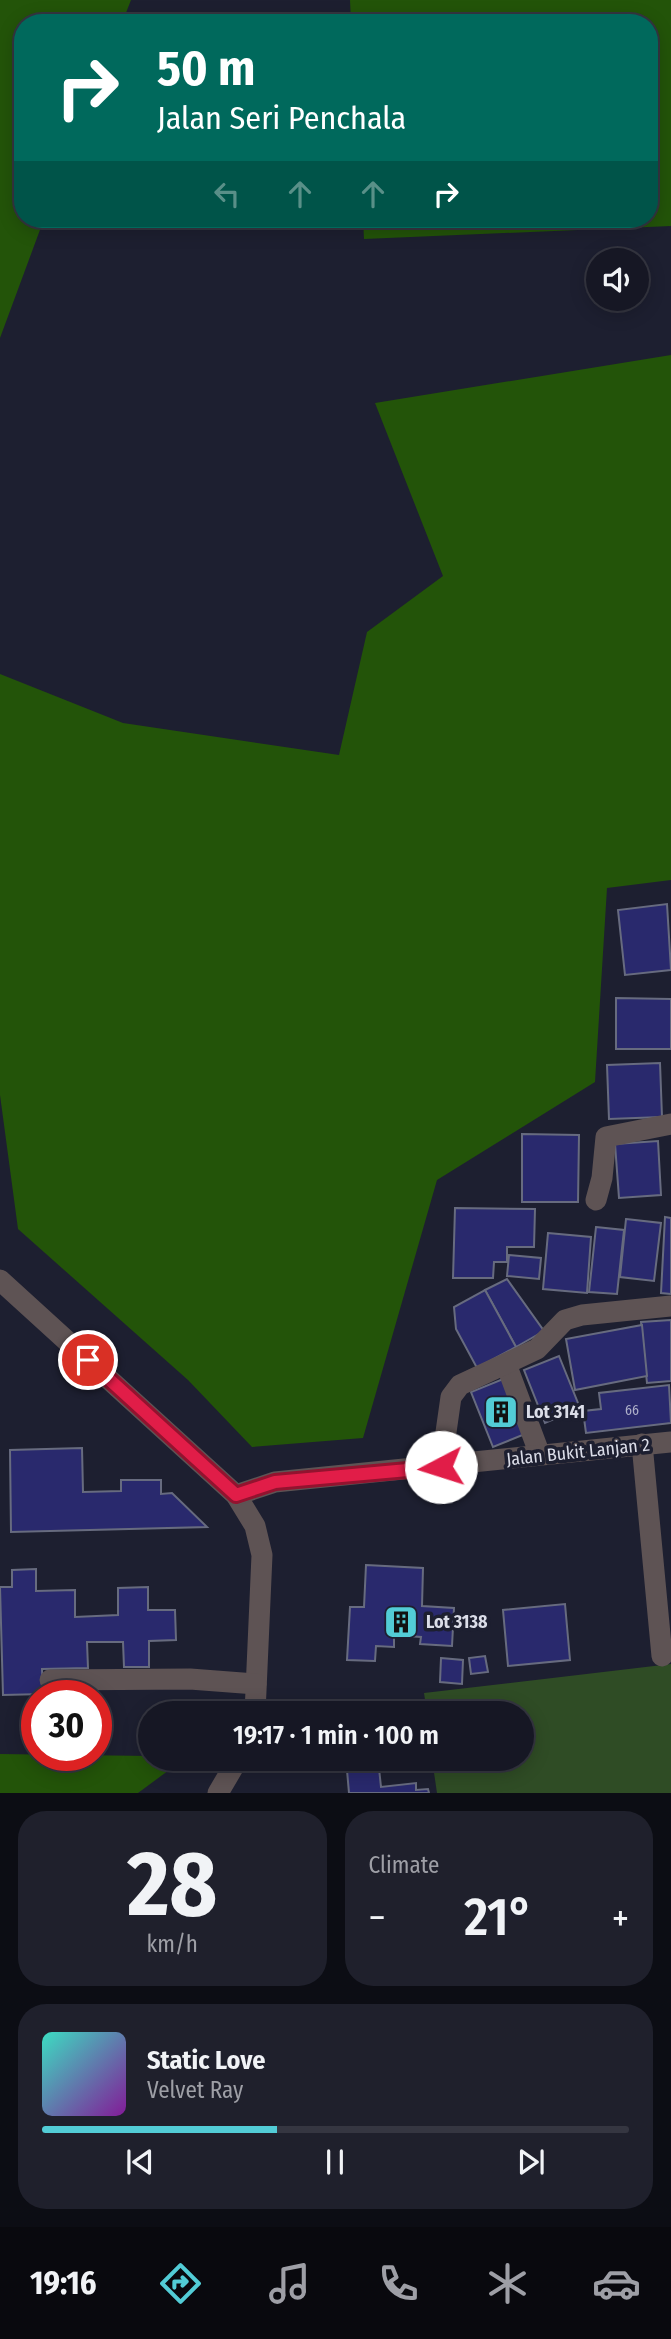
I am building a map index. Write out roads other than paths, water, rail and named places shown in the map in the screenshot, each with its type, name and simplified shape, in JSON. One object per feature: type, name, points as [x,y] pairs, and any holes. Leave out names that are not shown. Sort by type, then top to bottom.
[{"type":"street","points":[[596,1200],[602,1178],[606,1137],[671,1124]]},
{"type":"street","points":[[0,1280],[236,1495],[254,1526],[262,1555],[255,1701]]},
{"type":"street","points":[[441,1467],[451,1397],[460,1385],[537,1349],[565,1320],[582,1315],[671,1306]]},
{"type":"street","points":[[506,1364],[540,1455]]},
{"type":"street","name":"Jalan Bukit Lanjan 2","points":[[236,1495],[275,1482],[671,1442]]},
{"type":"street","points":[[642,1444],[662,1656]]},
{"type":"street","points":[[50,1680],[190,1679],[256,1684]]},
{"type":"street","points":[[218,1793],[231,1771]]},
{"type":"place","name":"Lot 3141","points":[[501,1412]]},
{"type":"place","name":"Lot 3138","points":[[401,1622]]}]
